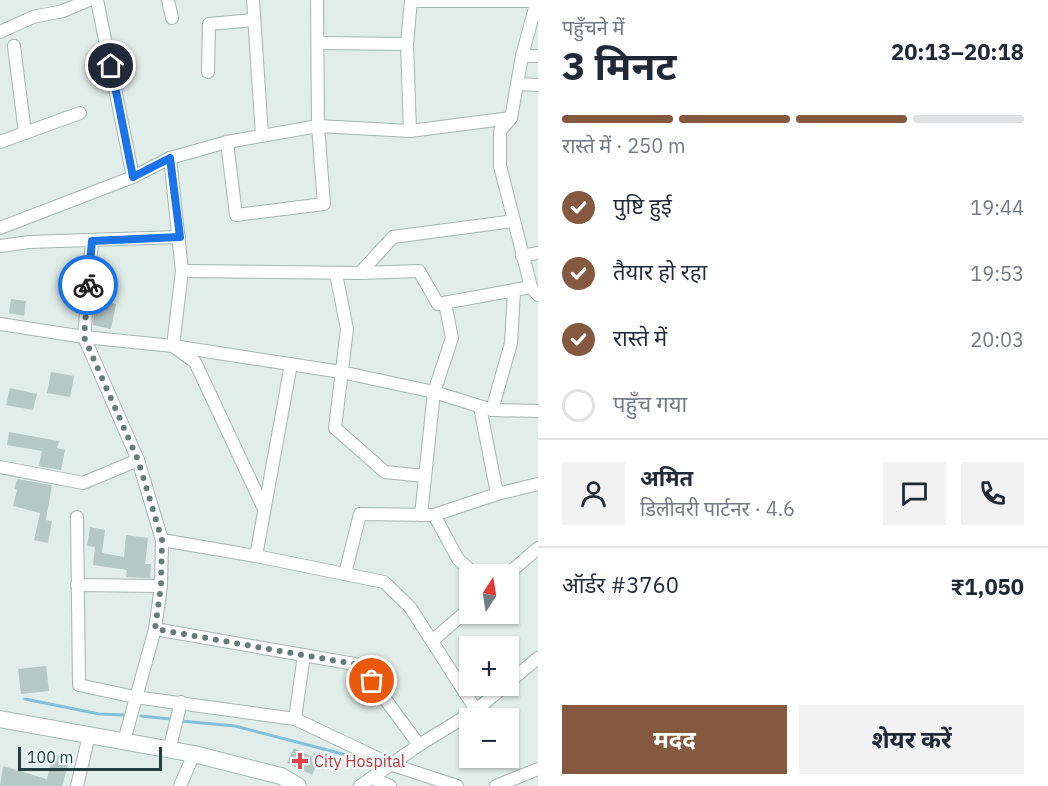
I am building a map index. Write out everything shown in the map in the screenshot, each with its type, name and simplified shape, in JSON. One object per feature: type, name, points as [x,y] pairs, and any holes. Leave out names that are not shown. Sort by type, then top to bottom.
[{"type":"street","points":[[0,32],[63,5],[89,0]]},
{"type":"street","points":[[98,0],[133,177]]},
{"type":"street","points":[[168,0],[172,18]]},
{"type":"street","points":[[253,0],[262,136]]},
{"type":"street","points":[[227,142],[236,215],[324,204],[318,126],[317,0]]},
{"type":"street","points":[[0,228],[133,177],[170,158],[227,142],[318,126],[410,131],[497,126],[511,118],[522,56],[537,1],[411,1],[406,44],[410,131]]},
{"type":"street","points":[[208,72],[209,24],[254,20]]},
{"type":"street","points":[[318,43],[406,44]]},
{"type":"street","points":[[14,46],[25,133]]},
{"type":"street","points":[[522,56],[538,56]]},
{"type":"street","points":[[517,84],[538,85]]},
{"type":"street","points":[[0,142],[80,113]]},
{"type":"street","points":[[182,271],[336,274],[419,271],[438,304],[514,291],[534,291],[522,256],[500,166],[497,126]]},
{"type":"street","points":[[170,158],[182,271],[173,346]]},
{"type":"street","points":[[360,273],[393,237],[514,221]]},
{"type":"street","points":[[0,246],[29,242],[180,237]]},
{"type":"street","points":[[92,241],[84,337],[138,460],[162,540],[161,586],[155,629],[124,741]]},
{"type":"street","points":[[522,256],[538,253]]},
{"type":"street","points":[[336,274],[347,329],[335,428],[385,472],[424,476]]},
{"type":"street","points":[[496,495],[486,408],[511,343],[514,291]]},
{"type":"street","points":[[421,515],[434,392],[452,338],[445,303]]},
{"type":"street","points":[[0,324],[84,337],[173,346],[341,372],[434,392],[486,408],[538,411]]},
{"type":"street","points":[[173,346],[195,362],[264,509]]},
{"type":"street","points":[[256,556],[291,364]]},
{"type":"street","points":[[0,467],[83,483],[138,460]]},
{"type":"street","points":[[253,487],[272,467]]},
{"type":"street","points":[[345,574],[360,514],[434,515],[538,484]]},
{"type":"street","points":[[434,515],[458,559],[463,564]]},
{"type":"street","points":[[77,517],[80,685],[135,697],[295,719],[390,764],[457,786]]},
{"type":"street","points":[[162,540],[384,582],[410,607],[475,708]]},
{"type":"street","points":[[519,564],[538,548]]},
{"type":"street","points":[[77,585],[161,586]]},
{"type":"street","points":[[432,641],[459,618]]},
{"type":"street","points":[[155,629],[360,665],[419,745]]},
{"type":"street","points":[[295,719],[304,655]]},
{"type":"street","points":[[519,674],[538,658]]},
{"type":"street","points":[[478,708],[493,696]]},
{"type":"street","points":[[169,750],[181,702]]},
{"type":"street","points":[[0,719],[194,754],[281,776],[298,786]]},
{"type":"street","points":[[360,786],[459,720]]},
{"type":"street","points":[[77,786],[90,735]]},
{"type":"street","points":[[180,786],[194,754]]},
{"type":"street","points":[[496,786],[536,773]]},
{"type":"street","points":[[372,778],[390,786]]},
{"type":"building","points":[[11,299],[26,301],[24,316],[9,313]]},
{"type":"building","points":[[95,300],[116,304],[111,329],[93,325]]},
{"type":"building","points":[[51,372],[74,376],[70,397],[47,393]]},
{"type":"building","points":[[10,388],[37,394],[33,410],[6,405]]},
{"type":"building","points":[[9,432],[59,441],[57,448],[65,450],[61,470],[39,466],[42,451],[7,445]]},
{"type":"building","points":[[17,479],[52,485],[46,520],[52,521],[48,543],[34,540],[40,513],[13,506]]},
{"type":"building","points":[[90,527],[105,530],[102,553],[124,557],[126,535],[148,538],[145,564],[151,564],[150,578],[126,577],[127,570],[93,565],[95,547],[87,546]]},
{"type":"building","points":[[46,666],[49,691],[21,694],[18,669]]},
{"type":"building","points":[[294,748],[312,757],[314,753],[321,756],[312,775],[287,763]]},
{"type":"building","points":[[53,754],[70,759],[62,786],[0,786],[3,766],[47,779]]},
{"type":"waterway","points":[[25,699],[99,714],[124,715]]},
{"type":"waterway","points":[[141,716],[170,719]]},
{"type":"waterway","points":[[181,721],[235,726],[379,765]]},
{"type":"way so far","points":[[88,285],[84,337],[138,460],[162,540],[161,586],[155,629],[360,665],[372,681]]},
{"type":"place","name":"City Hospital","points":[[300,761]]},
{"type":"route","points":[[88,285],[92,241],[180,237],[170,158],[133,177],[111,66]]}]
